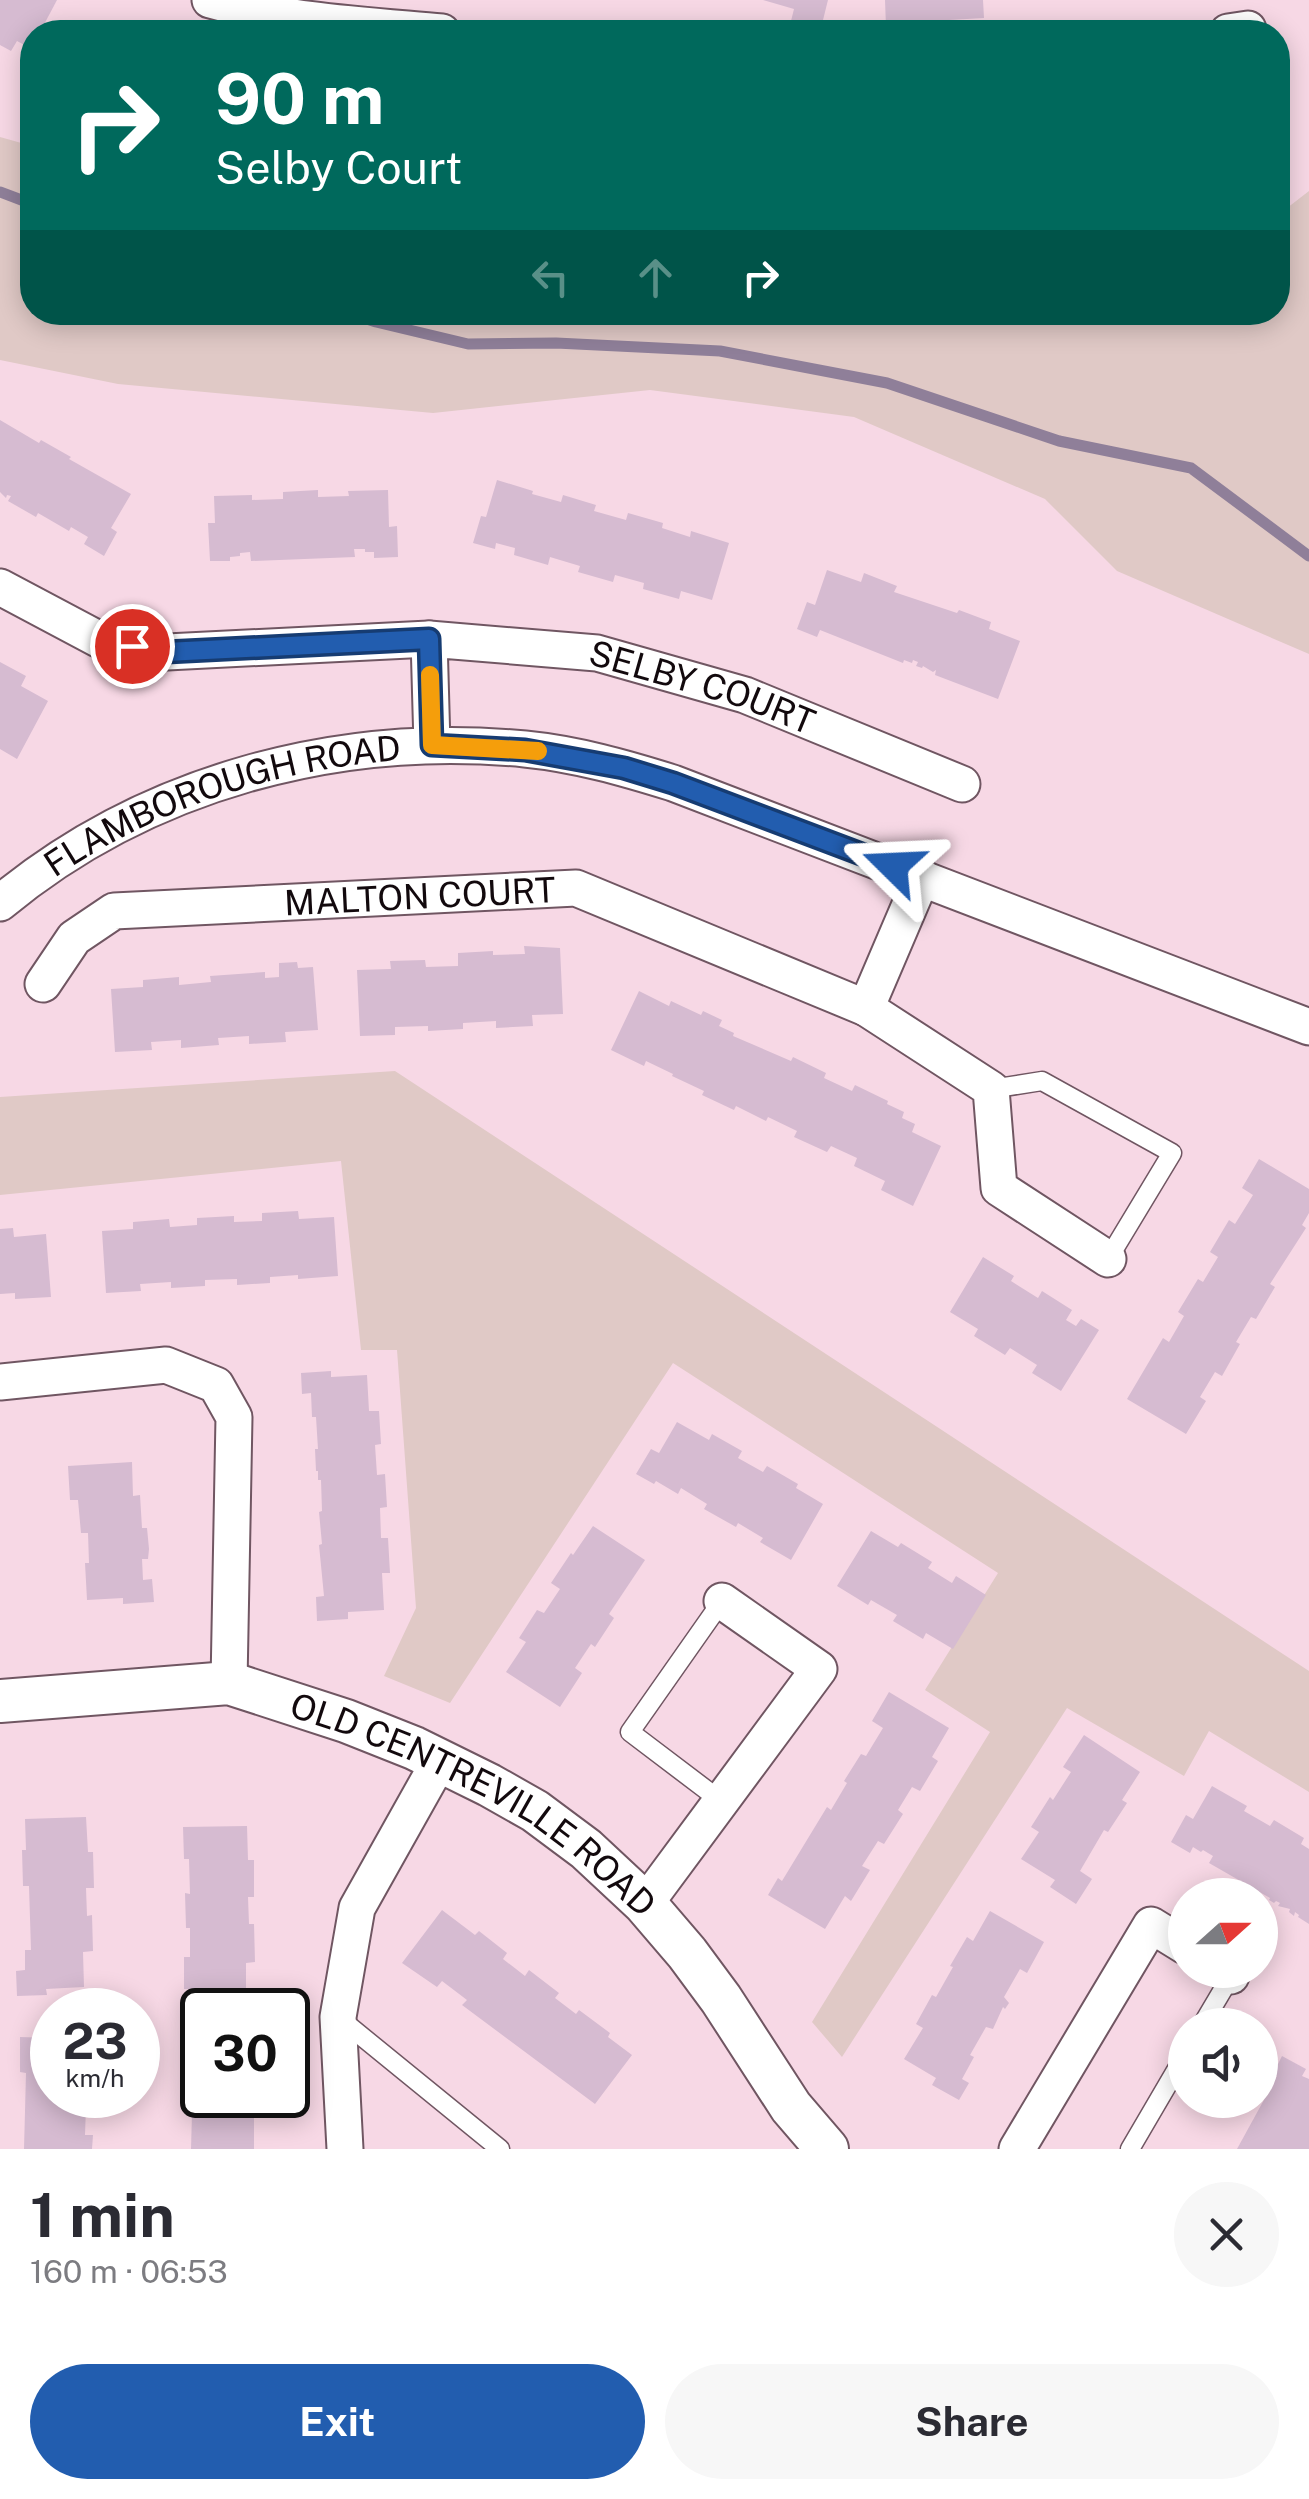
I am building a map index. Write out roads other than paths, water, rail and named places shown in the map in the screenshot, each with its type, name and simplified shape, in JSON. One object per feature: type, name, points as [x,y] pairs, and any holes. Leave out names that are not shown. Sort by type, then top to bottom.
[{"type":"street","points":[[210,0],[246,10],[319,20]]},
{"type":"street","name":"SELBY COURT","points":[[0,587],[98,640],[166,652],[429,639],[597,653],[746,695],[962,784]]},
{"type":"street","points":[[429,639],[432,745]]},
{"type":"street","name":"FLAMBOROUGH ROAD","points":[[0,903],[59,859],[140,814],[233,777],[324,755],[385,748],[432,745],[525,750],[624,768],[673,783],[1309,1026]]},
{"type":"street","points":[[866,1008],[922,877]]},
{"type":"street","name":"MALTON COURT","points":[[44,984],[74,938],[114,911],[576,888],[866,1008],[991,1089]]},
{"type":"street","points":[[991,1089],[998,1188],[1108,1259]]},
{"type":"street","points":[[0,1382],[166,1365],[216,1384],[234,1417],[229,1682]]},
{"type":"street","points":[[644,1904],[819,1669],[722,1601]]},
{"type":"street","name":"OLD CENTREVILLE ROAD","points":[[0,1701],[229,1682],[346,1721],[489,1785],[586,1849],[644,1904],[722,2000],[791,2107],[826,2149]]},
{"type":"street","points":[[345,2149],[338,2016],[357,1908],[440,1760]]},
{"type":"street","points":[[1025,2147],[1152,1925],[1168,1935]]},
{"type":"lane","points":[[991,1089],[1042,1081],[1172,1153],[1108,1259]]},
{"type":"lane","points":[[721,1802],[630,1732],[722,1601]]},
{"type":"lane","points":[[338,2016],[500,2149]]},
{"type":"lane","points":[[1130,2149],[1168,2084]]},
{"type":"waterway","points":[[0,192],[20,200]]},
{"type":"waterway","points":[[389,325],[468,344],[556,343],[720,351],[887,383],[1059,441],[1191,468],[1309,556]]}]
